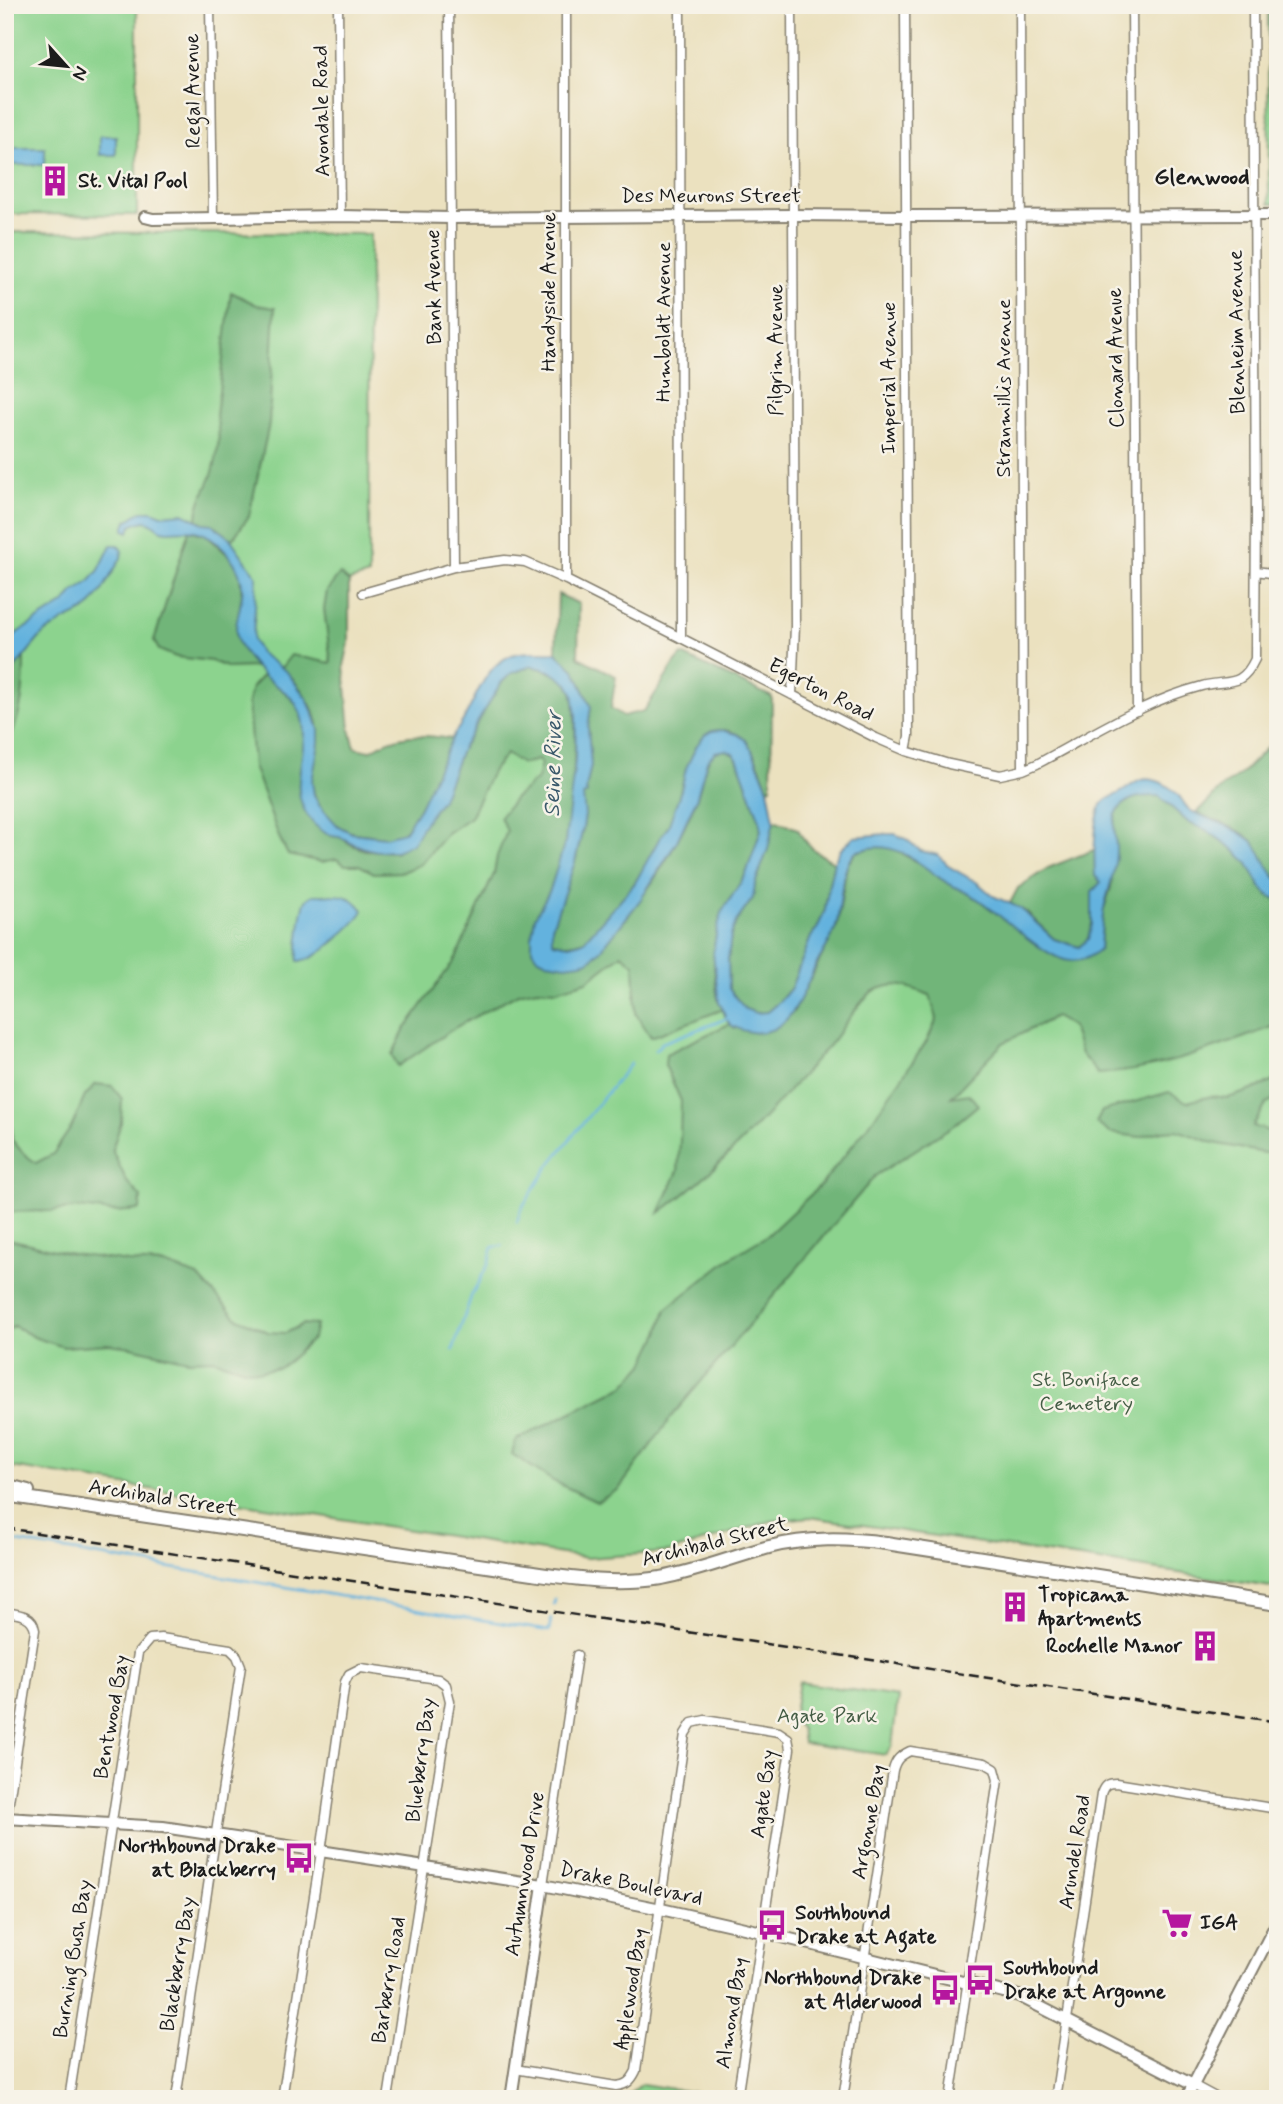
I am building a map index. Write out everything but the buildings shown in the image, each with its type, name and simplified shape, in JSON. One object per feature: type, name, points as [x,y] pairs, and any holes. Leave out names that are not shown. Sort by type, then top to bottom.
[{"type":"main road","name":"Archibald Street","points":[[5,1485],[58,1501]]},
{"type":"main road","name":"Archibald Street","points":[[5,1494],[600,1581],[633,1581],[662,1577],[771,1547],[829,1538],[899,1545],[1278,1602]]},
{"type":"street","name":"Regal Avenue","points":[[210,5],[213,218]]},
{"type":"street","name":"Avondale Road","points":[[338,5],[340,216]]},
{"type":"street","name":"Bank Avenue","points":[[449,5],[454,567]]},
{"type":"street","name":"Handyside Avenue","points":[[566,5],[566,580]]},
{"type":"street","name":"Humboldt Avenue","points":[[680,5],[681,638]]},
{"type":"street","name":"Pilgrim Avenue","points":[[792,5],[795,626],[792,695]]},
{"type":"street","name":"Imperial Avenue","points":[[905,5],[909,686],[909,736],[905,751]]},
{"type":"street","name":"Stranmillis Avenue","points":[[1020,5],[1023,770]]},
{"type":"street","name":"Clonard Avenue","points":[[1132,5],[1137,711]]},
{"type":"street","name":"Blenheim Avenue","points":[[1253,5],[1255,659]]},
{"type":"street","name":"Des Meurons Street","points":[[145,217],[1278,215]]},
{"type":"street","name":"Egerton Road","points":[[363,593],[454,567],[515,560],[526,562],[876,738],[905,751],[1000,775],[1023,770],[1137,711],[1176,694],[1205,685],[1230,683],[1240,679],[1249,672],[1255,659]]},
{"type":"street","points":[[1256,571],[1278,574]]},
{"type":"street","points":[[5,1612],[29,1618],[34,1623],[35,1630],[6,1821]]},
{"type":"street","name":"Bentwood Bay","points":[[112,1824],[138,1653],[142,1645],[150,1639],[161,1638],[230,1649],[241,1666],[216,1835]]},
{"type":"street","name":"Autumnwood Drive","points":[[511,2099],[578,1655]]},
{"type":"street","name":"Blueberry Bay","points":[[321,1852],[345,1682],[349,1674],[362,1668],[438,1679],[446,1685],[450,1701],[425,1867]]},
{"type":"street","name":"Agate Bay","points":[[661,1909],[685,1734],[692,1723],[705,1720],[779,1731],[789,1738],[790,1749],[762,1932]]},
{"type":"street","name":"Argonne Bay","points":[[864,1957],[895,1762],[910,1751],[985,1763],[995,1769],[998,1780],[950,2099]]},
{"type":"street","name":"Arundel Road","points":[[1055,2099],[1104,1787],[1109,1783],[1116,1783],[1278,1809]]},
{"type":"street","name":"Drake Boulevard","points":[[6,1821],[163,1827],[543,1885],[762,1932],[1019,1996],[1219,2099]]},
{"type":"street","name":"Burning Bush Bay","points":[[69,2099],[112,1824]]},
{"type":"street","name":"Blackberry Bay","points":[[176,2099],[216,1835]]},
{"type":"street","points":[[282,2099],[321,1852]]},
{"type":"street","name":"Barberry Road","points":[[388,2099],[425,1867]]},
{"type":"street","name":"Applewood Bay","points":[[515,2069],[616,2086],[632,2080],[636,2071],[661,1909]]},
{"type":"street","points":[[1186,2099],[1278,1920]]},
{"type":"street","name":"Almond Bay","points":[[737,2099],[762,1932]]},
{"type":"street","points":[[843,2099],[864,1957]]},
{"type":"green space","points":[[5,5],[137,5],[137,215],[5,214]]},
{"type":"green space","points":[[1268,8],[1278,8],[1278,204],[1269,204]]},
{"type":"green space","name":"St. Boniface Cemetery","points":[[5,232],[370,234],[369,575],[340,584],[331,607],[365,850],[501,683],[571,791],[565,842],[641,899],[724,1009],[726,1019],[812,973],[1045,950],[1278,899],[1278,1588],[810,1517],[771,1521],[669,1552],[587,1558],[5,1466]]},
{"type":"green space","points":[[231,292],[257,305],[275,308],[269,424],[249,516],[232,540],[214,525],[197,519],[217,451],[216,416]]},
{"type":"green space","points":[[189,530],[206,535],[235,561],[242,595],[236,633],[240,645],[255,667],[229,668],[211,661],[176,657],[159,650],[154,641]]},
{"type":"green space","points":[[340,574],[349,582],[349,643],[344,666],[350,729],[355,748],[370,751],[390,740],[410,736],[452,739],[414,818],[408,828],[394,836],[383,837],[348,831],[332,821],[321,808],[312,786],[318,723],[305,696],[281,668],[291,655],[331,663],[324,609],[327,591]]},
{"type":"green space","points":[[558,594],[579,604],[578,657],[616,676],[611,708],[623,716],[644,711],[682,655],[772,697],[771,787],[768,788],[757,760],[740,736],[721,730],[709,733],[693,755],[673,816],[639,877],[588,937],[570,944],[552,940],[552,927],[575,862],[583,828],[585,815],[582,796],[587,794],[591,765],[588,728],[591,706],[575,671],[556,652]]},
{"type":"green space","points":[[24,656],[20,710],[8,740],[5,739],[5,672],[13,670]]},
{"type":"green space","points":[[532,666],[557,675],[569,685],[573,696],[575,737],[565,844],[550,890],[534,925],[532,950],[581,963],[601,950],[639,901],[670,853],[695,803],[710,757],[717,751],[727,751],[737,758],[761,830],[746,874],[723,910],[714,967],[719,1003],[724,1009],[651,1037],[636,1014],[634,964],[622,954],[587,981],[557,990],[537,989],[518,993],[456,1027],[398,1066],[392,1055],[405,1029],[456,958],[494,874],[497,856],[507,831],[500,817],[515,798],[537,779],[541,764],[538,760],[522,764],[506,754],[493,770],[470,817],[447,833],[421,864],[402,872],[374,873],[359,865],[345,865],[337,859],[322,862],[288,855],[253,766],[248,703],[252,687],[263,675],[286,693],[301,714],[304,736],[299,780],[331,836],[340,837],[365,850],[395,852],[407,844],[442,799],[461,750],[501,683],[512,673]]},
{"type":"green space","points":[[1277,737],[1278,880],[1248,837],[1197,813]]},
{"type":"green space","points":[[1137,796],[1159,796],[1189,823],[1206,830],[1232,848],[1247,862],[1262,889],[1278,899],[1278,1025],[1167,1063],[1098,1074],[1081,1054],[1072,1027],[1055,1017],[1003,1043],[951,1097],[969,1094],[978,1105],[954,1125],[875,1176],[676,1411],[619,1489],[597,1502],[553,1481],[512,1454],[516,1440],[624,1386],[644,1364],[659,1333],[666,1309],[730,1258],[768,1235],[821,1185],[871,1122],[927,1041],[937,1019],[930,995],[896,985],[869,994],[830,1044],[749,1134],[706,1176],[659,1213],[678,1171],[680,1140],[681,1101],[665,1065],[666,1054],[729,1024],[735,1028],[793,1013],[837,926],[847,865],[856,852],[878,845],[890,847],[979,900],[1058,958],[1100,949],[1103,912],[1111,887],[1116,856],[1113,828],[1116,814],[1122,805]]},
{"type":"green space","points":[[774,820],[798,829],[813,849],[834,862],[825,910],[791,988],[767,1012],[756,1013],[745,1009],[729,989],[728,960],[731,935],[736,922],[753,898]]},
{"type":"green space","points":[[1096,849],[1095,875],[1102,882],[1092,892],[1092,924],[1087,942],[1078,947],[1054,939],[1026,912],[1010,903],[1018,888],[1048,868]]},
{"type":"green space","points":[[1278,1079],[1278,1097],[1267,1103],[1253,1126],[1278,1132],[1278,1153],[1264,1153],[1214,1143],[1177,1130],[1140,1137],[1110,1133],[1096,1123],[1102,1111],[1169,1092],[1187,1102],[1212,1096],[1228,1098]]},
{"type":"green space","points":[[96,1084],[112,1086],[122,1099],[121,1123],[112,1150],[127,1182],[141,1197],[140,1210],[113,1212],[78,1208],[5,1212],[6,1088],[11,1101],[12,1140],[36,1163],[53,1154],[72,1126],[85,1096]]},
{"type":"green space","points":[[5,1238],[67,1253],[164,1264],[198,1276],[236,1317],[268,1332],[286,1333],[303,1324],[316,1325],[313,1338],[279,1368],[259,1371],[214,1359],[188,1360],[109,1344],[64,1347],[36,1338],[14,1326],[5,1333]]},
{"type":"green space","name":"Agate Park","points":[[799,1682],[898,1697],[892,1746],[886,1755],[803,1743],[801,1729],[793,1720]]},
{"type":"green space","points":[[642,2084],[728,2098],[627,2099],[627,2096]]},
{"type":"water","points":[[100,136],[116,136],[116,155],[100,155]]},
{"type":"water","points":[[11,148],[45,148],[45,165],[11,165]]},
{"type":"water","name":"Seine River","points":[[142,511],[162,515],[183,513],[203,523],[212,524],[229,537],[257,577],[253,640],[260,653],[287,672],[307,699],[319,730],[312,781],[314,795],[319,805],[338,826],[352,833],[385,837],[404,832],[420,807],[478,690],[501,661],[522,653],[556,652],[575,671],[591,706],[588,728],[591,765],[587,794],[583,796],[583,828],[575,862],[552,927],[554,942],[569,945],[584,941],[635,883],[668,827],[686,768],[705,735],[722,730],[746,740],[768,788],[774,820],[753,898],[736,922],[731,935],[729,989],[745,1009],[756,1013],[767,1012],[791,988],[825,910],[834,862],[840,850],[854,837],[895,834],[906,839],[921,851],[938,855],[950,867],[978,883],[993,896],[1020,908],[1054,939],[1079,947],[1088,939],[1092,924],[1092,892],[1101,882],[1095,876],[1094,859],[1100,808],[1106,800],[1135,783],[1151,780],[1172,789],[1191,811],[1230,827],[1251,840],[1278,880],[1278,899],[1262,889],[1247,862],[1232,848],[1206,830],[1189,823],[1159,796],[1129,800],[1116,814],[1116,858],[1104,911],[1100,949],[1079,961],[1061,959],[1050,953],[979,900],[947,883],[904,854],[876,847],[860,850],[851,857],[847,865],[833,934],[793,1011],[776,1028],[764,1032],[741,1030],[729,1023],[719,1003],[713,953],[723,910],[746,874],[761,830],[759,818],[733,753],[726,750],[715,752],[707,761],[696,800],[677,841],[641,899],[601,950],[589,961],[581,963],[566,965],[547,962],[537,957],[532,950],[532,934],[535,917],[550,890],[565,842],[575,760],[576,716],[573,693],[568,684],[550,671],[532,666],[512,673],[501,683],[461,750],[442,799],[412,844],[396,851],[379,851],[329,835],[309,818],[300,797],[304,735],[298,708],[287,694],[256,668],[236,637],[242,585],[235,564],[222,547],[195,531],[163,530],[145,521],[131,526],[129,532],[124,530],[127,521]]},
{"type":"water","points":[[111,545],[118,545],[122,551],[121,558],[102,591],[89,607],[42,635],[13,670],[5,672],[5,652],[17,633],[65,603],[74,592],[89,582],[99,570]]},
{"type":"water","points":[[313,895],[346,897],[363,910],[347,930],[315,956],[298,961],[304,907],[307,899]]},
{"type":"waterway","points":[[655,1050],[662,1043],[728,1018]]},
{"type":"waterway","points":[[517,1222],[521,1209],[551,1163],[631,1063]]},
{"type":"waterway","points":[[453,1350],[472,1294],[488,1265],[493,1247],[502,1246]]},
{"type":"waterway","points":[[5,1540],[549,1631],[551,1619]]},
{"type":"waterway","points":[[554,1604],[555,1599]]},
{"type":"railway","points":[[5,1528],[1278,1722]]},
{"type":"place","name":"St. Vital Pool","points":[[55,181]]},
{"type":"place","name":"Tropicana Apartments","points":[[1015,1607]]},
{"type":"place","name":"Rochelle Manor","points":[[1205,1646]]},
{"type":"place","name":"Northbound Drake at Blackberry","points":[[299,1858]]},
{"type":"place","name":"IGA","points":[[1177,1923]]},
{"type":"place","name":"Southbound Drake at Agate","points":[[772,1925]]},
{"type":"place","name":"Southbound Drake at Argonne","points":[[980,1980]]},
{"type":"place","name":"Northbound Drake at Alderwood","points":[[945,1990]]},
{"type":"district","name":"Glenwood","points":[[1202,178]]}]
